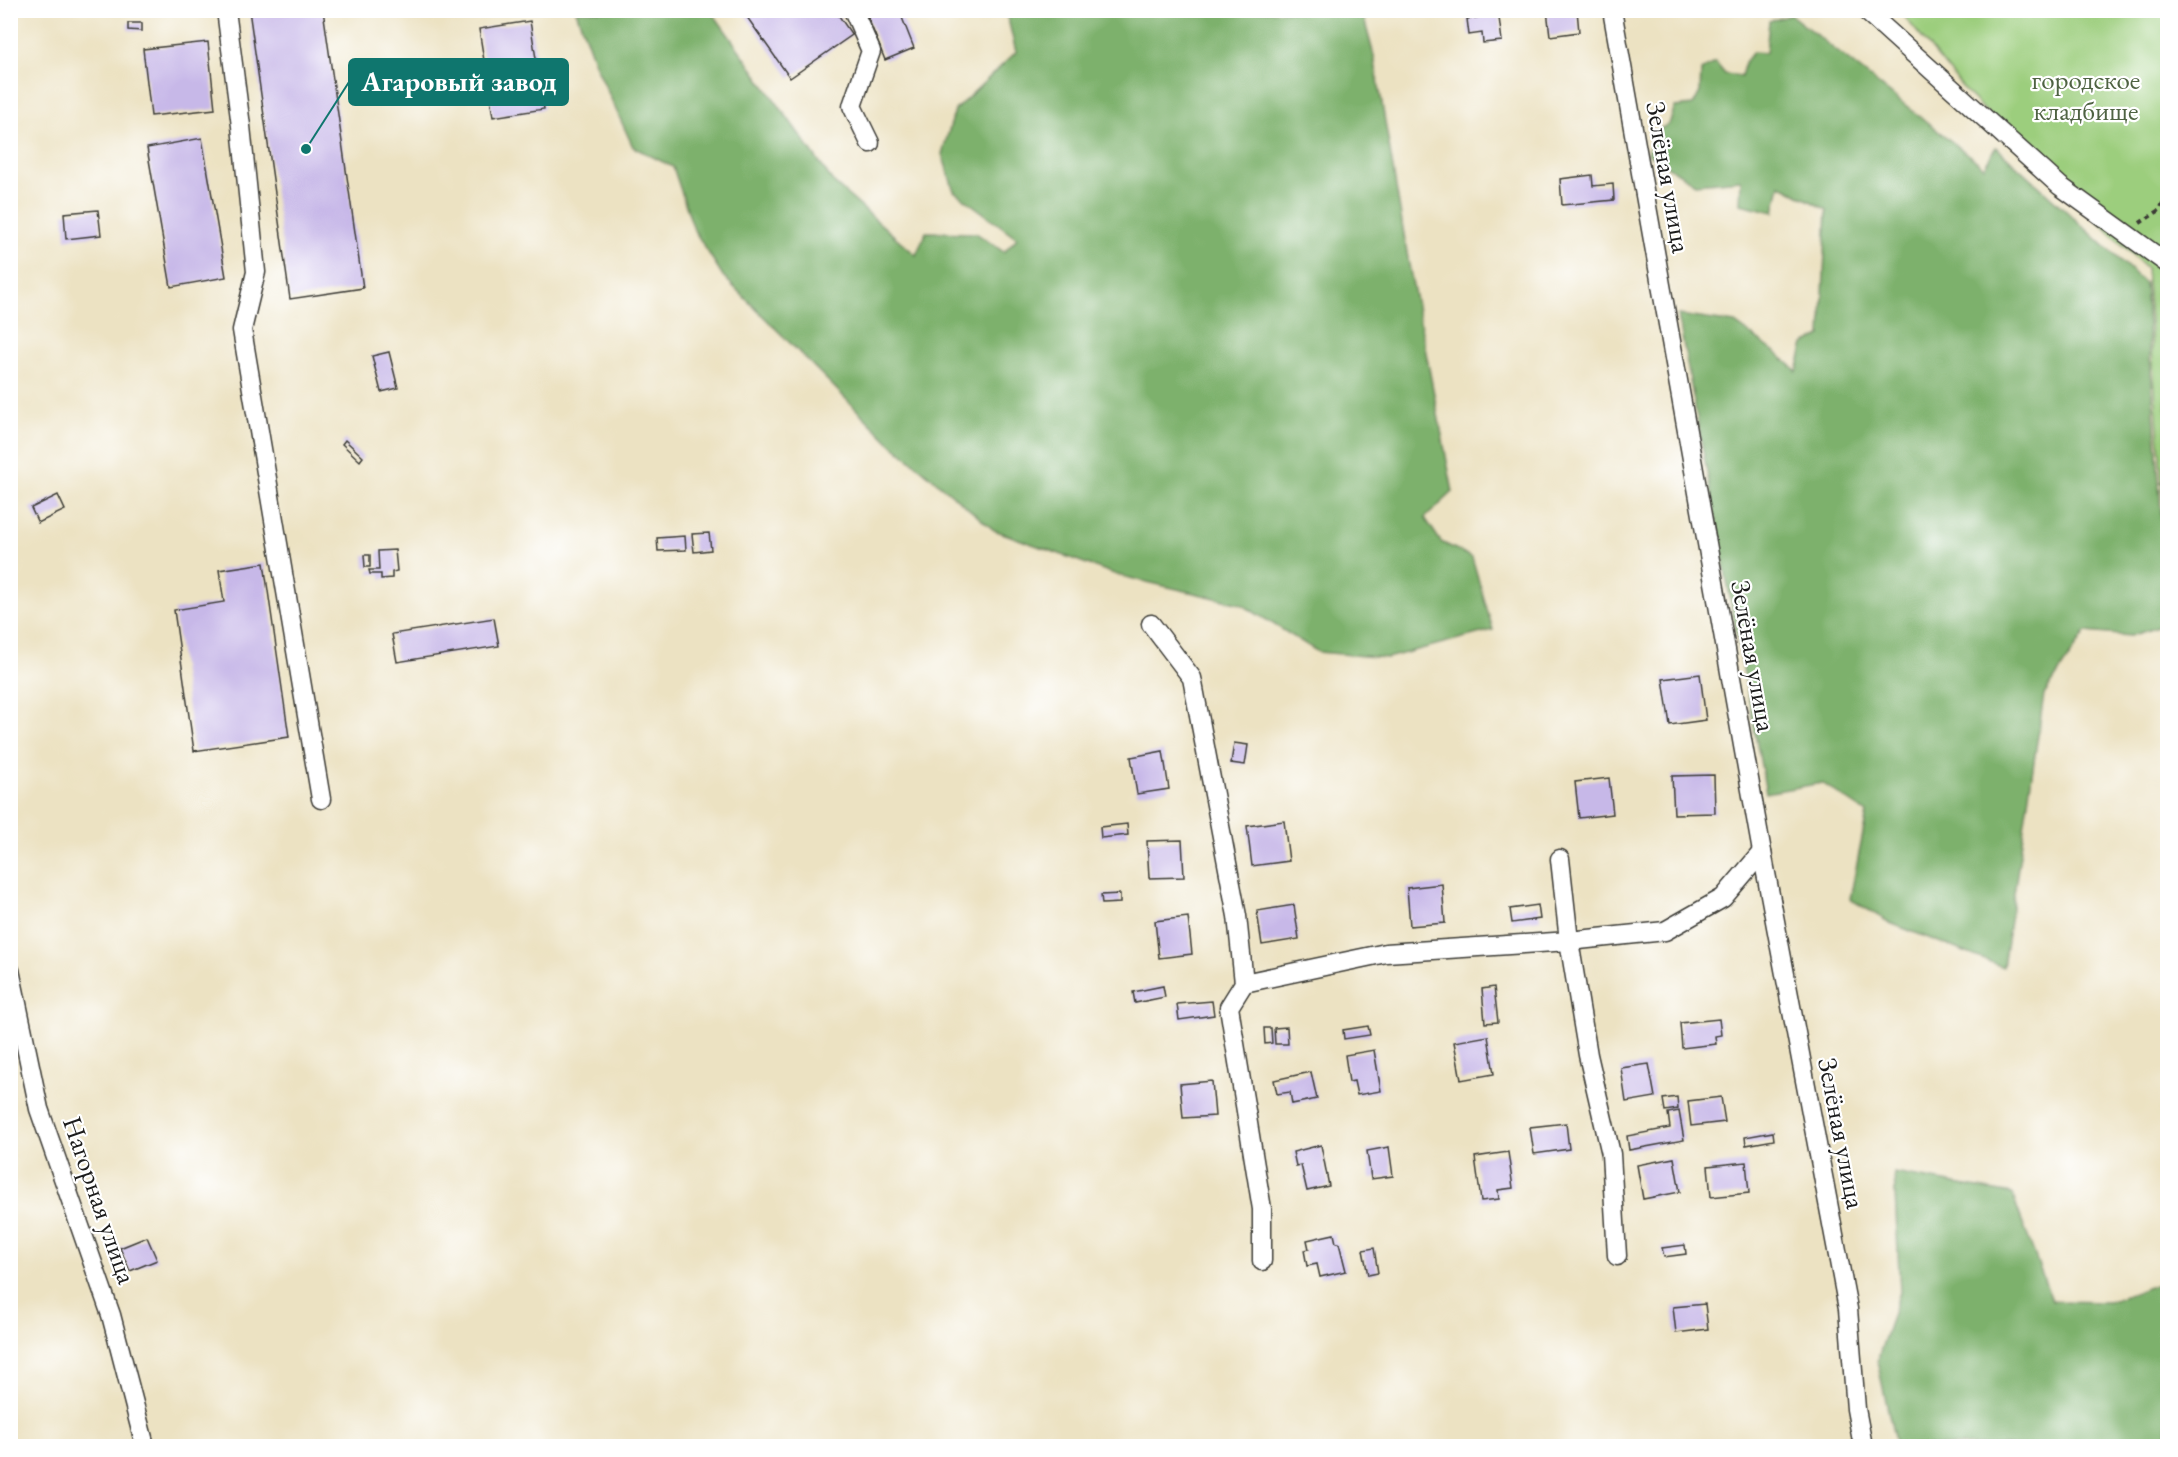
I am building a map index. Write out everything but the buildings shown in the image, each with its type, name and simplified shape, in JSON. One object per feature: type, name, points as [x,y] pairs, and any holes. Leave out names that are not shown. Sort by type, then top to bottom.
[{"type":"street","points":[[226,10],[256,272],[242,330],[321,799]]},
{"type":"street","points":[[853,10],[871,51],[852,106],[870,143]]},
{"type":"street","name":"Зелёная улица","points":[[1612,10],[1762,852],[1848,1309],[1856,1409],[1863,1446]]},
{"type":"street","points":[[1865,10],[2060,186],[2168,264]]},
{"type":"street","points":[[1151,624],[1192,678],[1237,916],[1244,983],[1229,1007],[1262,1209],[1262,1261]]},
{"type":"street","points":[[1244,983],[1386,953],[1569,941],[1665,931],[1723,898],[1762,852]]},
{"type":"street","points":[[1560,859],[1569,941],[1588,1055],[1611,1154],[1617,1256]]},
{"type":"street","name":"Нагорная улица","points":[[10,970],[39,1109],[111,1315],[145,1446]]},
{"type":"path","points":[[2118,228],[2134,227],[2160,210],[2168,191]]},
{"type":"green space","points":[[576,11],[709,11],[715,16],[834,183],[916,255],[926,232],[976,233],[1004,252],[1017,238],[954,191],[942,154],[955,110],[1016,52],[1006,11],[1362,11],[1374,56],[1410,270],[1453,492],[1425,518],[1441,542],[1472,557],[1493,630],[1387,658],[1318,652],[1241,604],[1117,575],[994,530],[888,441],[723,276],[694,230],[673,167],[633,147],[596,66]]},
{"type":"green space","name":"городское кладбище","points":[[1900,11],[2167,11],[2167,553],[2146,268],[1968,94]]},
{"type":"green space","points":[[1791,15],[1984,167],[1996,147],[2145,283],[2167,624],[2130,636],[2086,632],[2044,695],[2003,967],[1890,923],[1850,899],[1867,813],[1822,783],[1766,793],[1678,315],[1735,323],[1797,371],[1804,344],[1821,336],[1827,210],[1780,185],[1774,212],[1740,204],[1741,180],[1695,184],[1648,154],[1654,132],[1669,124],[1675,107],[1693,105],[1700,92],[1701,71],[1715,62],[1725,74],[1741,76],[1745,62],[1753,52],[1766,53],[1769,21]]},
{"type":"green space","points":[[1894,1173],[2012,1194],[2052,1301],[2108,1302],[2167,1281],[2167,1446],[1896,1446],[1877,1361],[1900,1292]]},
{"type":"place","name":"Агаровый завод","points":[[306,149]]}]
